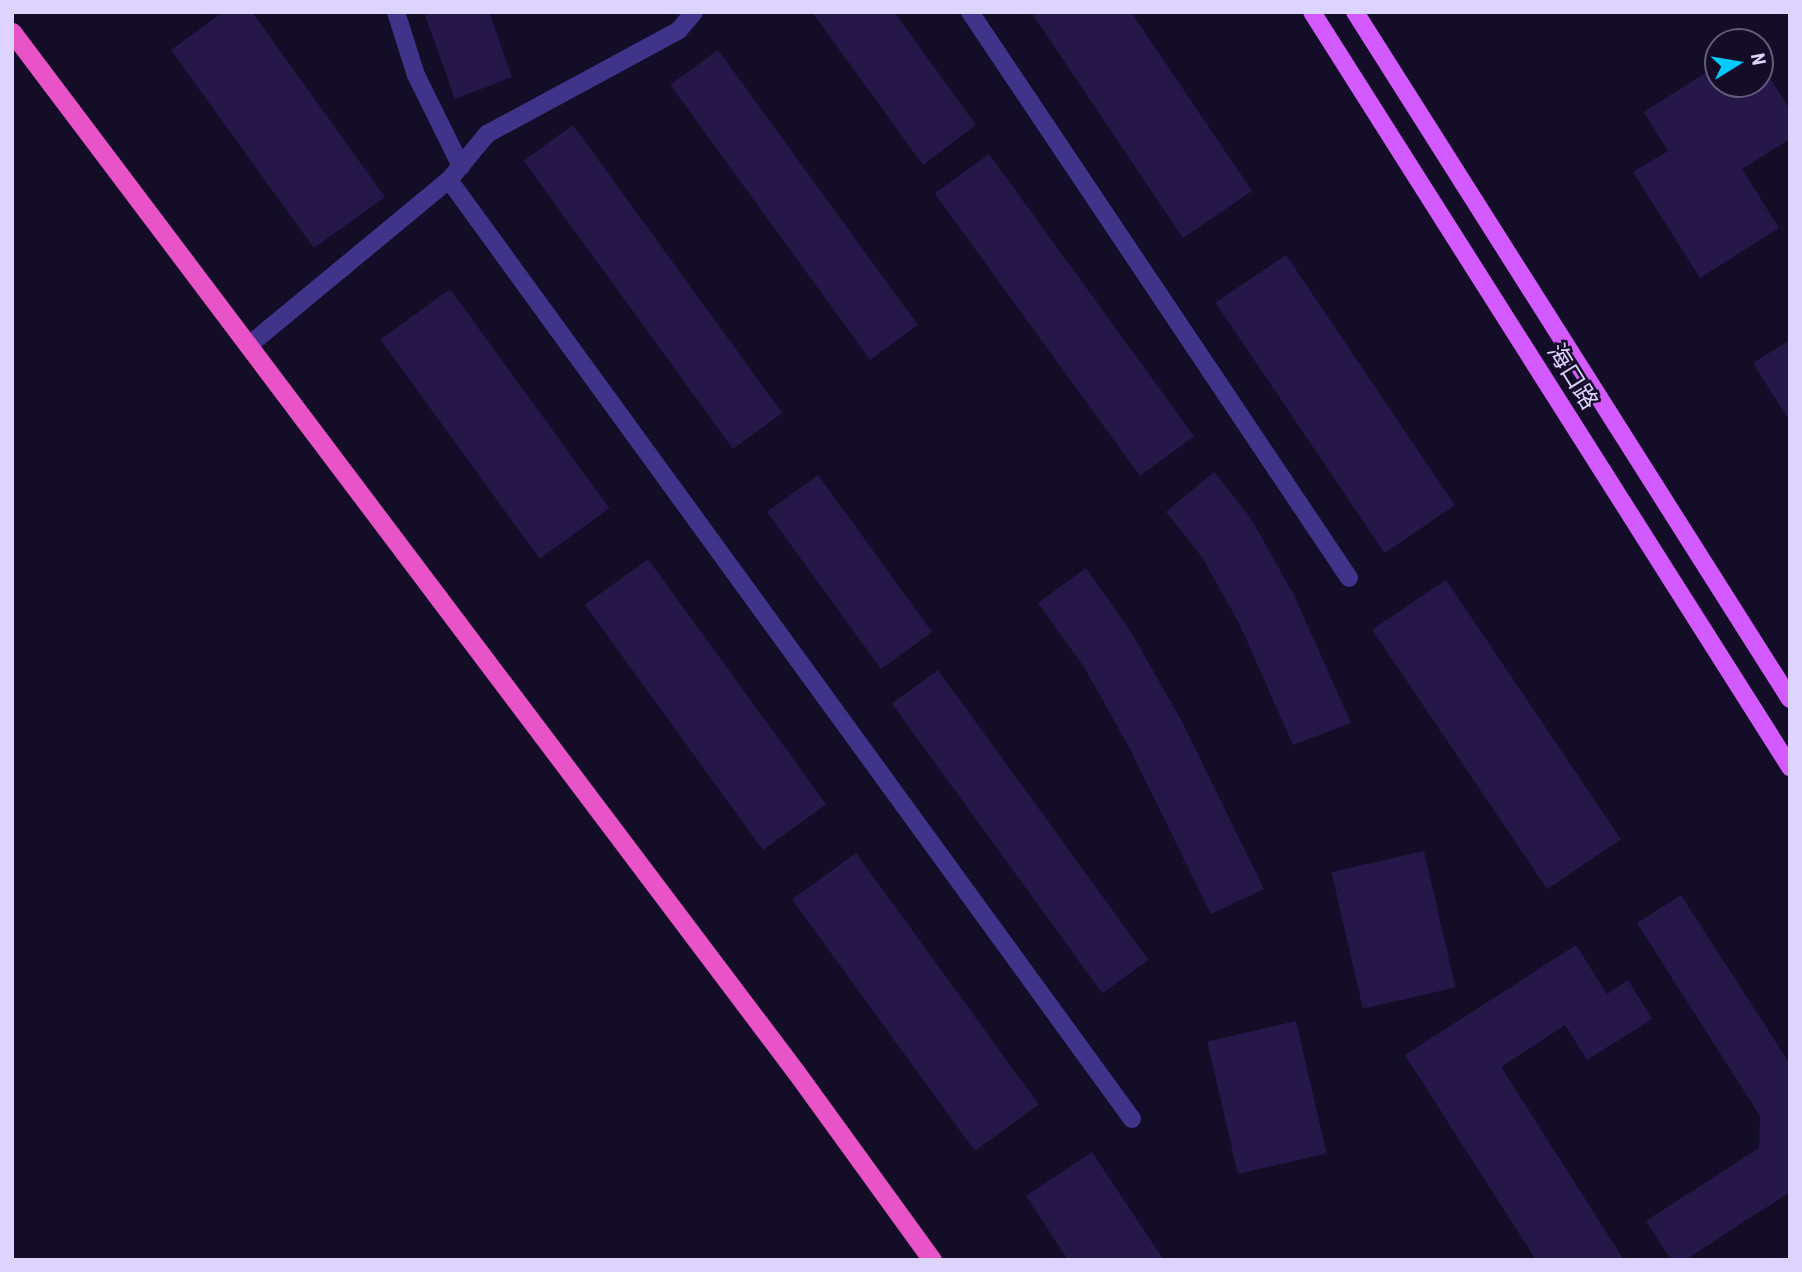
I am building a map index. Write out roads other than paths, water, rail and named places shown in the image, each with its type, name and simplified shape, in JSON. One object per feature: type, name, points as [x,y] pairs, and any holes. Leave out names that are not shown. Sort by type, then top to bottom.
[{"type":"highway","points":[[12,32],[796,1072],[932,1260]]},
{"type":"main road","name":"海口路","points":[[1312,12],[1790,767]]},
{"type":"main road","name":"海口路","points":[[1355,12],[1790,699]]},
{"type":"street","points":[[396,12],[416,75],[461,166]]},
{"type":"street","points":[[248,346],[449,180],[487,134],[679,30],[694,12]]},
{"type":"street","points":[[970,12],[1349,578]]},
{"type":"street","points":[[449,180],[1132,1119]]}]
